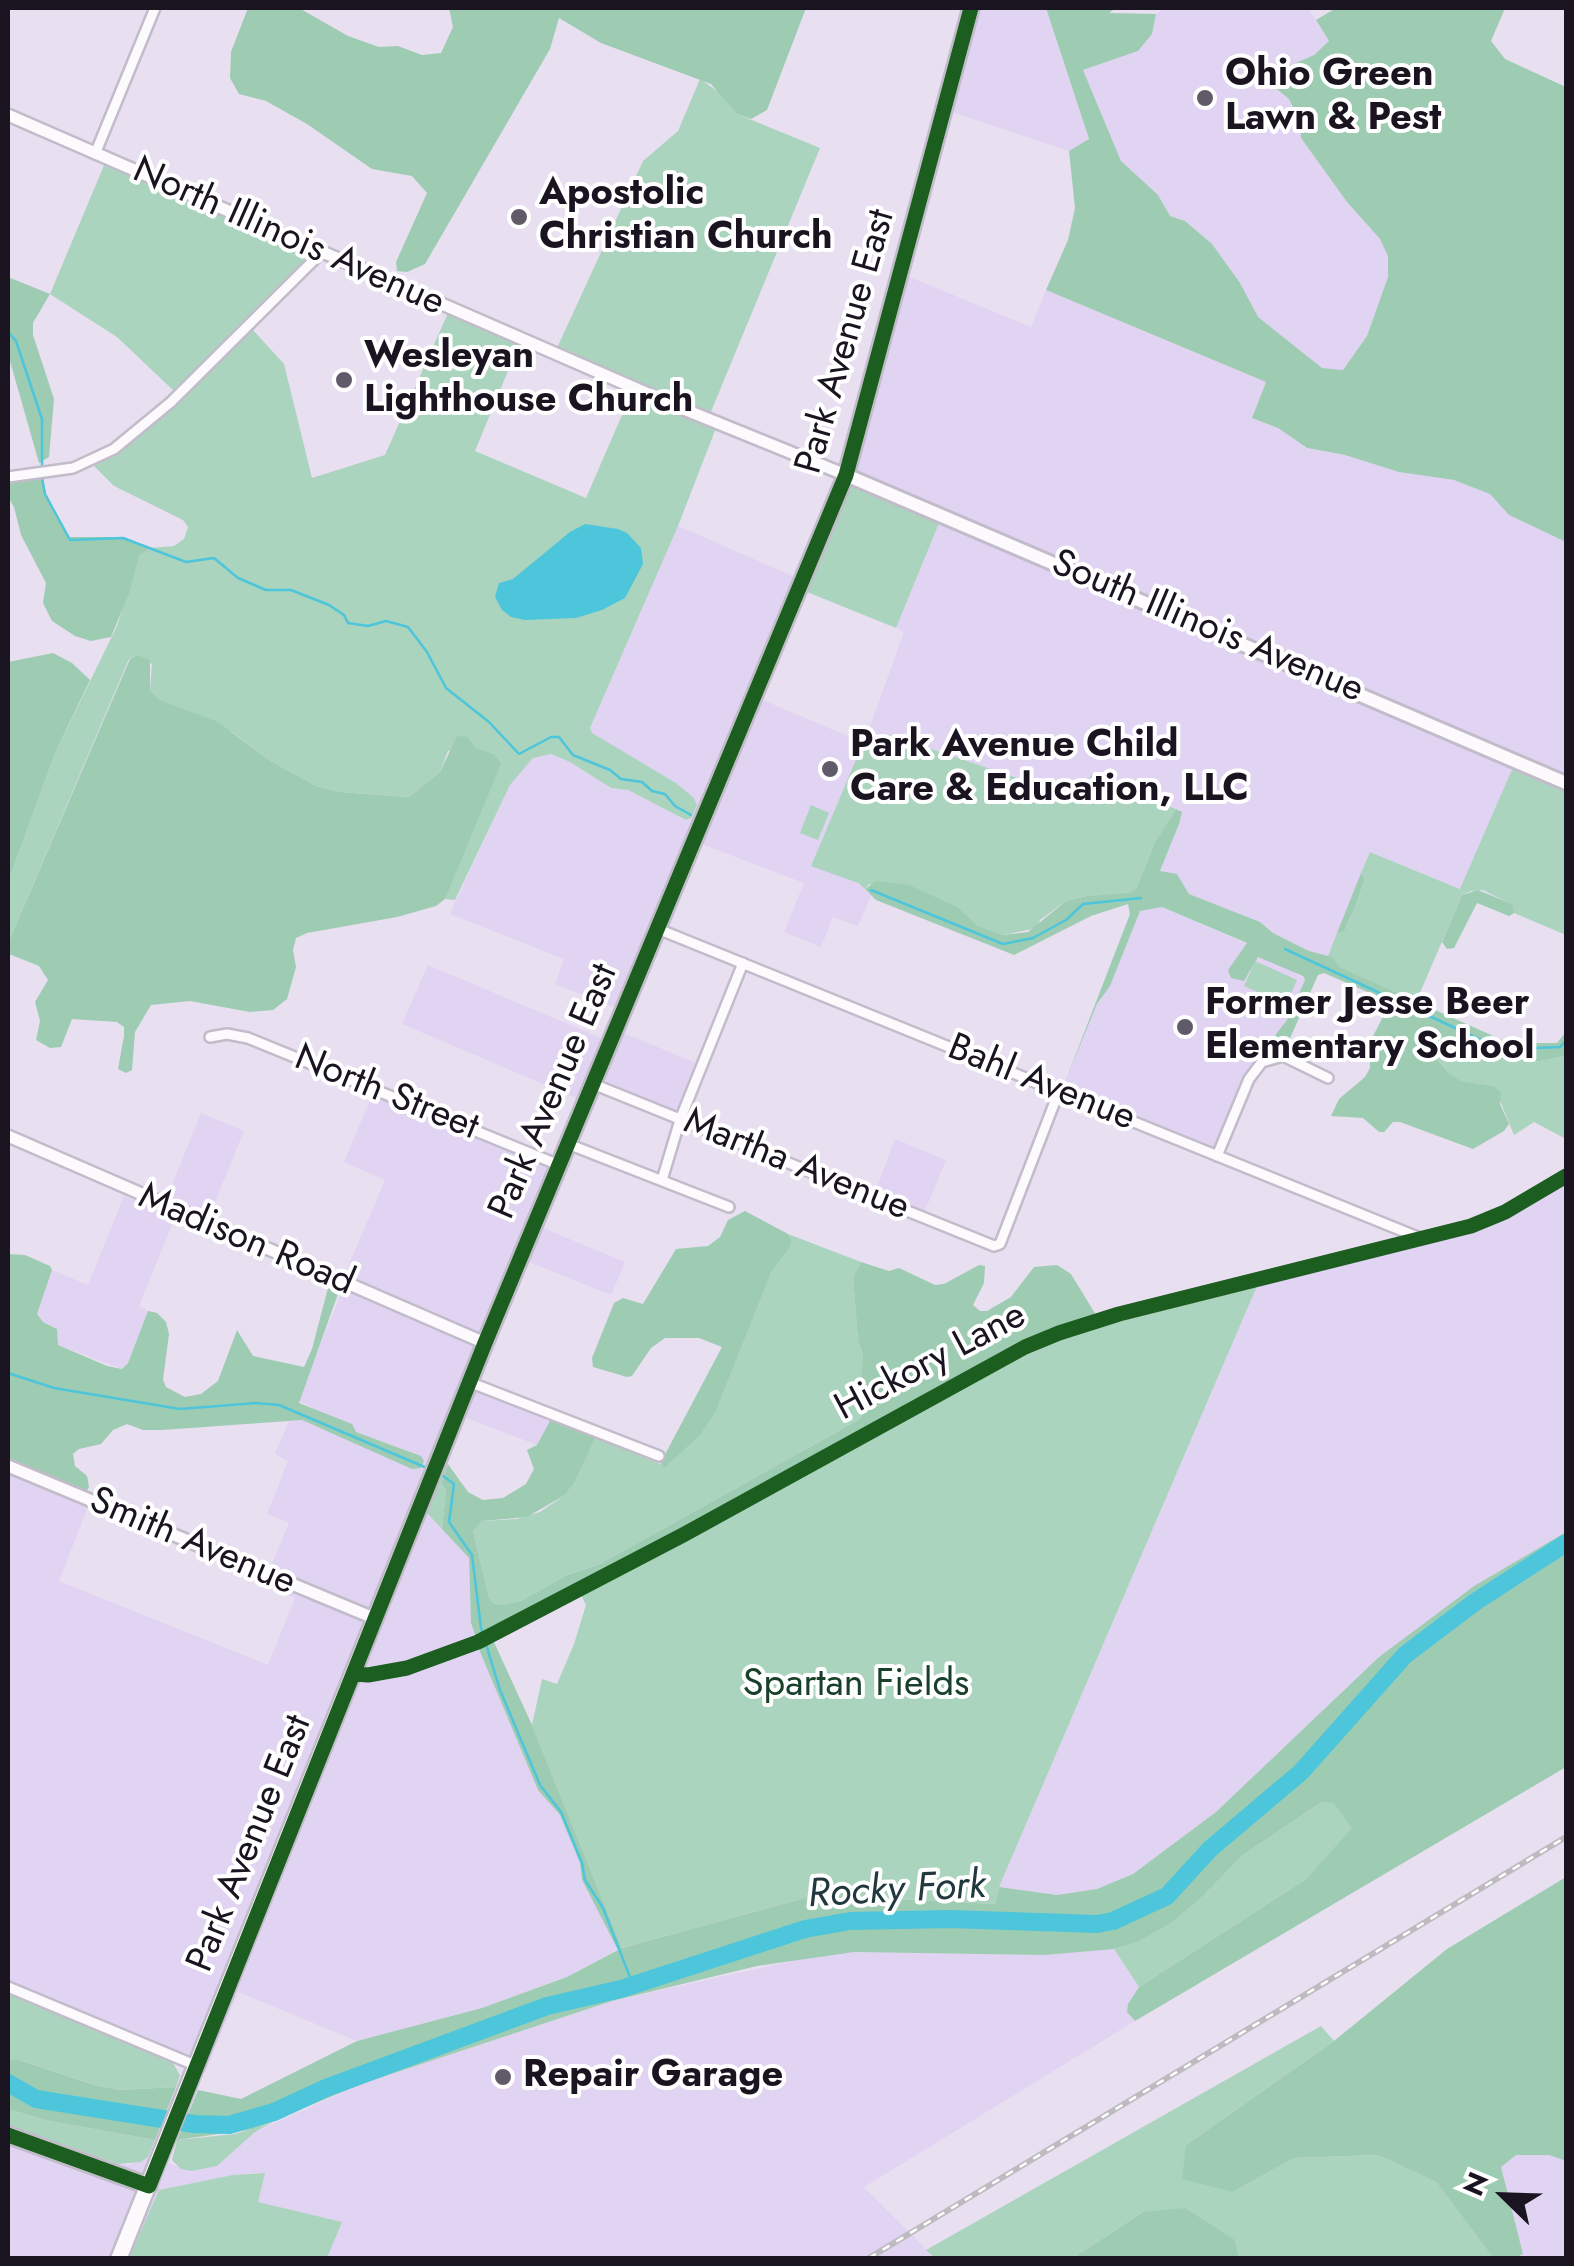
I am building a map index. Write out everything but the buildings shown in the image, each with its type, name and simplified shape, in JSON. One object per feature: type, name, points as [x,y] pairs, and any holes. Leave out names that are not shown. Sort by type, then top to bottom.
[{"type":"main road","name":"Park Avenue East","points":[[119,2258],[469,1382],[846,475],[970,8]]},
{"type":"main road","name":"South Illinois Avenue","points":[[846,475],[1566,783]]},
{"type":"main road","points":[[8,2135],[149,2186]]},
{"type":"street","points":[[95,154],[155,8]]},
{"type":"street","name":"North Illinois Avenue","points":[[8,115],[720,425],[846,475]]},
{"type":"street","points":[[8,477],[49,472],[94,460],[138,431],[321,252]]},
{"type":"street","name":"Bahl Avenue","points":[[658,929],[1423,1238]]},
{"type":"street","points":[[662,1180],[680,1120],[743,964]]},
{"type":"street","name":"North Street","points":[[210,1037],[227,1034],[248,1038],[560,1165]]},
{"type":"street","points":[[1218,1156],[1248,1079],[1262,1062],[1283,1056],[1328,1078]]},
{"type":"street","name":"Martha Avenue","points":[[593,1084],[994,1246],[1000,1244],[1059,1091]]},
{"type":"street","name":"Madison Road","points":[[8,1136],[485,1343]]},
{"type":"street","points":[[568,1144],[729,1207]]},
{"type":"street","name":"Hickory Lane","points":[[354,1674],[407,1668],[478,1642],[1058,1332],[1495,1217],[1566,1176]]},
{"type":"street","points":[[469,1382],[659,1456]]},
{"type":"street","name":"Smith Avenue","points":[[8,1466],[376,1620]]},
{"type":"street","points":[[8,1987],[197,2066]]},
{"type":"shaded area","points":[[976,8],[1046,8],[1089,140],[1069,151],[949,111]]},
{"type":"shaded area","points":[[1166,8],[1308,8],[1329,41],[1314,55],[1282,69],[1267,82],[1289,99],[1300,121],[1301,138],[1389,256],[1388,277],[1367,336],[1343,370],[1322,368],[1257,317],[1240,283],[1185,221],[1170,216],[1158,195],[1121,161],[1083,70],[1138,51],[1152,34],[1156,14]]},
{"type":"shaded area","points":[[907,276],[1031,327],[1046,290],[1266,382],[1252,418],[1278,428],[1306,448],[1399,472],[1454,480],[1490,494],[1509,515],[1566,542],[1566,788],[1514,766],[1461,889],[1370,852],[1328,956],[1273,933],[1260,922],[1189,894],[1177,874],[1160,872],[1179,824],[1180,810],[1092,774],[1081,799],[888,734],[881,751],[863,744],[812,865],[858,883],[871,896],[858,926],[833,917],[821,947],[784,932],[804,883],[691,840],[619,1009],[555,984],[564,959],[450,914],[510,785],[533,758],[550,754],[610,788],[628,790],[686,820],[691,818],[697,805],[694,798],[676,783],[591,733],[590,728],[678,526],[797,578],[751,695],[864,743],[904,632],[896,628],[940,522],[851,484]]},
{"type":"shaded area","name":"Former Jesse Beer Elementary School","points":[[1162,907],[1247,944],[1228,970],[1244,981],[1258,957],[1290,969],[1305,980],[1274,1042],[1278,1053],[1264,1058],[1217,1150],[1063,1086],[1140,910]]},
{"type":"shaded area","points":[[428,965],[615,1044],[621,1032],[701,1065],[680,1115],[591,1079],[581,1100],[402,1024]]},
{"type":"shaded area","points":[[373,1093],[551,1166],[528,1222],[625,1262],[611,1295],[514,1256],[461,1384],[551,1419],[537,1445],[464,1417],[426,1512],[469,1558],[471,1623],[478,1647],[538,1789],[560,1815],[580,1863],[582,1880],[618,1949],[567,1977],[482,2008],[357,2041],[238,1992],[205,2073],[8,1992],[8,1459],[86,1492],[81,1504],[88,1507],[59,1581],[268,1665],[295,1598],[263,1585],[289,1523],[267,1514],[288,1461],[275,1454],[289,1421],[302,1420],[321,1429],[421,1456],[356,1432],[298,1400],[341,1294],[335,1289],[340,1286],[385,1180],[344,1162]]},
{"type":"shaded area","points":[[201,1113],[244,1131],[208,1219],[166,1200]]},
{"type":"shaded area","points":[[895,1139],[946,1160],[924,1213],[875,1193]]},
{"type":"shaded area","points":[[1566,1182],[1566,1532],[1474,1586],[1379,1657],[1216,1812],[1133,1874],[1097,1889],[1057,1895],[999,1887],[1257,1286],[1478,1229],[1513,1214]]},
{"type":"shaded area","points":[[124,1196],[175,1217],[139,1306],[148,1311],[128,1363],[122,1369],[58,1345],[57,1329],[37,1314],[52,1270],[88,1285]]},
{"type":"shaded area","points":[[1109,1947],[1139,1987],[1127,2012],[1135,2021],[864,2187],[935,2258],[327,2258],[341,2222],[258,2202],[264,2173],[250,2173],[159,2190],[129,2258],[8,2258],[8,2125],[118,2164],[130,2165],[148,2157],[192,2171],[217,2166],[255,2132],[364,2083],[612,2001],[815,1956],[854,1952],[1044,1955]]},
{"type":"shaded area","points":[[1516,2155],[1549,2155],[1566,2161],[1566,2258],[1515,2258],[1523,2254],[1500,2167]]},
{"type":"green space","points":[[248,8],[299,8],[348,36],[422,55],[441,53],[453,27],[449,8],[806,8],[767,110],[751,119],[737,114],[711,84],[601,43],[559,18],[550,49],[425,264],[407,272],[397,271],[396,262],[427,193],[412,176],[372,169],[307,124],[266,101],[239,94],[230,78],[231,52]]},
{"type":"green space","points":[[1046,8],[1116,8],[1109,13],[1156,14],[1152,34],[1138,51],[1083,70],[1121,161],[1158,195],[1170,216],[1185,221],[1212,244],[1258,317],[1322,368],[1343,370],[1367,336],[1388,277],[1388,256],[1380,239],[1347,202],[1301,138],[1300,121],[1289,99],[1267,81],[1282,69],[1314,55],[1329,41],[1316,20],[1336,8],[1505,8],[1491,41],[1505,59],[1566,87],[1566,542],[1509,515],[1490,494],[1454,480],[1399,472],[1307,448],[1278,428],[1252,418],[1266,382],[1046,290],[1068,240],[1075,208],[1069,151],[1089,139]]},
{"type":"green space","points":[[700,79],[720,93],[737,114],[820,148],[710,414],[557,348],[643,161],[678,131]]},
{"type":"green space","points":[[105,163],[299,247],[306,256],[300,267],[174,391],[117,337],[50,294]]},
{"type":"green space","points":[[8,277],[50,294],[33,323],[33,335],[54,399],[49,457],[39,463],[8,354]]},
{"type":"green space","points":[[448,313],[519,344],[475,451],[586,498],[632,392],[716,428],[590,728],[592,733],[694,798],[697,805],[691,818],[686,820],[628,790],[611,788],[551,754],[533,758],[510,785],[455,900],[445,899],[494,754],[475,747],[448,751],[440,772],[409,797],[340,792],[316,786],[269,760],[232,732],[160,700],[150,690],[152,664],[137,655],[129,659],[8,943],[8,882],[56,751],[117,626],[139,556],[150,548],[174,546],[184,539],[188,527],[183,520],[114,486],[94,466],[150,427],[252,329],[284,364],[312,478],[385,455]]},
{"type":"green space","points":[[43,479],[46,494],[68,537],[124,537],[150,548],[139,556],[111,637],[91,641],[75,636],[52,621],[43,603],[46,583],[21,535],[8,497],[8,483]]},
{"type":"green space","points":[[851,484],[940,521],[896,628],[807,592]]},
{"type":"green space","points":[[53,653],[72,663],[90,680],[56,751],[8,882],[8,662]]},
{"type":"green space","points":[[137,655],[150,660],[150,690],[160,700],[218,722],[269,760],[316,786],[340,792],[409,797],[440,772],[457,736],[467,737],[475,747],[494,754],[501,764],[445,899],[436,906],[397,917],[296,938],[296,967],[287,999],[273,1010],[250,1012],[190,1001],[151,1005],[135,1032],[132,1070],[126,1073],[118,1069],[124,1027],[117,1022],[72,1019],[61,1047],[50,1048],[36,1040],[40,1021],[35,1002],[48,980],[39,966],[9,954],[8,943],[130,659]]},
{"type":"green space","points":[[887,734],[1080,799],[1092,773],[1176,809],[1130,894],[1066,901],[1040,920],[1037,928],[1003,935],[977,925],[959,908],[869,884],[865,889],[811,866],[863,743],[881,750]]},
{"type":"green space","points":[[1514,765],[1566,788],[1566,935],[1514,913],[1511,904],[1483,890],[1471,891],[1462,895],[1416,1002],[1338,967],[1328,956],[1337,933],[1347,925],[1355,907],[1365,879],[1361,873],[1370,852],[1460,889]]},
{"type":"green space","points":[[811,805],[829,813],[818,840],[800,833]]},
{"type":"green space","points":[[1176,809],[1182,812],[1179,824],[1160,871],[1177,874],[1189,894],[1260,922],[1309,951],[1332,957],[1339,967],[1509,1043],[1557,1043],[1566,1032],[1566,1056],[1534,1062],[1491,1058],[1433,1044],[1430,1051],[1449,1073],[1461,1081],[1494,1086],[1501,1093],[1500,1104],[1509,1124],[1473,1149],[1400,1122],[1393,1122],[1379,1132],[1363,1118],[1331,1116],[1339,1099],[1370,1068],[1370,1042],[1388,1007],[1386,1000],[1324,973],[1318,975],[1287,1045],[1279,1048],[1274,1042],[1276,1034],[1287,1020],[1305,980],[1303,976],[1258,957],[1244,981],[1231,978],[1228,970],[1247,943],[1162,907],[1140,911],[1067,1077],[1130,914],[1128,904],[1091,916],[1014,955],[876,900],[865,889],[876,881],[909,885],[959,908],[977,925],[1003,935],[1028,932],[1066,901],[1130,893],[1137,887],[1155,842]]},
{"type":"green space","points":[[1361,873],[1365,879],[1355,907],[1344,931],[1337,933]]},
{"type":"green space","points":[[1478,890],[1512,904],[1514,913],[1509,916],[1477,903],[1454,948],[1447,949],[1442,942],[1462,895]]},
{"type":"green space","points":[[1255,961],[1297,980],[1286,1005],[1244,986]]},
{"type":"green space","points":[[1440,1042],[1491,1058],[1534,1062],[1566,1056],[1566,1139],[1534,1122],[1514,1135],[1494,1086],[1460,1081],[1449,1073],[1430,1050]]},
{"type":"green space","points":[[745,1211],[788,1234],[792,1240],[790,1248],[772,1271],[717,1409],[700,1435],[664,1468],[661,1462],[722,1347],[699,1338],[665,1338],[651,1348],[632,1376],[627,1377],[593,1367],[592,1358],[614,1303],[623,1298],[643,1304],[676,1249],[708,1246],[720,1237],[728,1220]]},
{"type":"green space","points":[[788,1234],[861,1262],[853,1277],[858,1341],[863,1355],[865,1407],[860,1419],[598,1565],[567,1575],[521,1601],[493,1603],[473,1530],[476,1525],[540,1512],[565,1495],[596,1437],[660,1464],[717,1409],[772,1271],[790,1248],[792,1240]]},
{"type":"green space","points":[[8,1254],[25,1255],[50,1266],[37,1314],[57,1329],[58,1345],[107,1366],[122,1369],[128,1363],[148,1311],[157,1313],[166,1322],[169,1334],[163,1380],[166,1387],[185,1397],[201,1394],[218,1381],[237,1330],[253,1356],[304,1367],[328,1288],[339,1291],[299,1403],[352,1424],[356,1432],[421,1456],[421,1468],[412,1469],[302,1420],[162,1430],[143,1430],[127,1424],[113,1430],[101,1444],[73,1454],[75,1466],[87,1476],[86,1492],[8,1459]]},
{"type":"green space","points":[[861,1262],[889,1271],[899,1268],[935,1285],[979,1265],[985,1266],[984,1283],[973,1305],[980,1311],[1011,1297],[1034,1267],[1057,1265],[1071,1274],[1096,1315],[1023,1342],[476,1638],[471,1623],[469,1558],[442,1529],[446,1491],[441,1483],[448,1464],[468,1492],[483,1500],[503,1498],[526,1484],[534,1469],[527,1450],[537,1445],[551,1419],[596,1437],[565,1495],[527,1517],[482,1521],[473,1530],[493,1603],[521,1601],[567,1575],[598,1565],[860,1419],[865,1407],[861,1383],[863,1355],[858,1341],[853,1277]]},
{"type":"green space","name":"Spartan Fields","points":[[1257,1286],[999,1887],[997,1904],[816,1895],[622,1948],[532,1725],[542,1679],[557,1684],[574,1644],[586,1605],[581,1595],[1028,1351],[1098,1324]]},
{"type":"green space","points":[[446,1461],[441,1483],[446,1491],[442,1529],[426,1512]]},
{"type":"green space","points":[[1566,1532],[1566,1767],[1135,2021],[1127,2012],[1139,1987],[1306,1879],[1352,1828],[1334,1803],[1322,1802],[1243,1855],[1170,1924],[1138,1942],[1114,1949],[1044,1955],[854,1952],[757,1966],[612,2001],[364,2083],[253,2129],[177,2140],[198,2090],[241,2099],[357,2041],[482,2008],[567,1977],[618,1950],[582,1880],[580,1863],[560,1815],[538,1790],[478,1647],[493,1640],[532,1725],[622,1948],[816,1895],[996,1904],[999,1887],[1057,1895],[1097,1889],[1133,1874],[1216,1812],[1379,1657],[1474,1586]]},
{"type":"green space","points":[[1322,1802],[1334,1802],[1353,1828],[1306,1879],[1139,1987],[1114,1949],[1138,1942],[1170,1924],[1243,1855]]},
{"type":"green space","points":[[1566,1877],[1566,2161],[1549,2155],[1516,2155],[1501,2167],[1523,2254],[1493,2258],[1436,2182],[1378,2155],[1294,2158],[1233,2192],[1182,2179],[1186,2145],[1334,2041],[1447,1949]]},
{"type":"green space","points":[[8,1992],[171,2060],[180,2075],[176,2087],[120,2090],[8,2060]]},
{"type":"green space","points":[[1321,2026],[1334,2041],[1186,2145],[1233,2192],[1294,2158],[1378,2155],[1436,2182],[1493,2258],[1239,2258],[1235,2240],[1143,2212],[1073,2258],[935,2258],[926,2250]]},
{"type":"green space","points":[[8,2060],[120,2090],[176,2087],[155,2140],[45,2120],[8,2109]]},
{"type":"green space","points":[[8,2109],[45,2120],[155,2140],[148,2157],[141,2162],[118,2164],[8,2125]]},
{"type":"green space","points":[[273,2122],[255,2132],[217,2166],[192,2171],[181,2169],[172,2160],[177,2140],[235,2134]]},
{"type":"green space","points":[[265,2173],[258,2202],[342,2222],[327,2258],[129,2258],[159,2190],[233,2175]]},
{"type":"green space","points":[[1185,2208],[1235,2240],[1239,2258],[1073,2258],[1143,2212]]},
{"type":"water","points":[[585,524],[618,529],[641,548],[643,564],[625,598],[576,618],[525,620],[502,610],[495,597],[499,583],[513,579]]},
{"type":"waterway","points":[[8,332],[16,341],[42,419],[42,470]]},
{"type":"waterway","points":[[42,478],[45,494],[70,540],[123,538],[186,562],[214,558],[238,578],[266,590],[291,590],[329,605],[344,615],[348,623],[368,626],[386,621],[408,627],[446,688],[489,722],[519,754],[551,737],[559,737],[573,755],[610,770],[621,779],[642,782],[691,815]]},
{"type":"waterway","points":[[871,890],[1003,944],[1033,938],[1066,920],[1083,904],[1141,898]]},
{"type":"waterway","points":[[1285,949],[1481,1040],[1512,1049],[1560,1047],[1566,1041]]},
{"type":"waterway","points":[[8,1373],[54,1388],[180,1409],[279,1405],[427,1468]]},
{"type":"waterway","points":[[439,1473],[454,1484],[449,1522],[472,1555],[481,1628],[500,1690],[540,1785],[561,1812],[585,1880],[603,1908],[633,1985]]},
{"type":"waterway","name":"Rocky Fork","points":[[8,2083],[36,2099],[194,2124],[229,2125],[274,2112],[326,2088],[547,2006],[621,1989],[805,1929],[850,1921],[1113,1921],[1167,1896],[1210,1849],[1301,1772],[1405,1655],[1475,1602],[1566,1543]]},
{"type":"railway","points":[[869,2258],[1566,1837]]},
{"type":"cycle path","points":[[8,2135],[149,2186],[485,1343],[846,475],[971,8]]},
{"type":"cycle path","points":[[354,1674],[407,1668],[478,1642],[683,1535],[1025,1347],[1059,1333],[1119,1314],[1471,1226],[1505,1212],[1566,1176]]},
{"type":"place","name":"Ohio Green Lawn & Pest","points":[[1205,98]]},
{"type":"place","name":"Apostolic Christian Church","points":[[519,217]]},
{"type":"place","name":"Wesleyan Lighthouse Church","points":[[344,380]]},
{"type":"place","name":"Park Avenue Child Care & Education, LLC","points":[[830,769]]},
{"type":"place","name":"Former Jesse Beer Elementary School","points":[[1185,1027]]},
{"type":"place","name":"Repair Garage","points":[[503,2077]]}]
